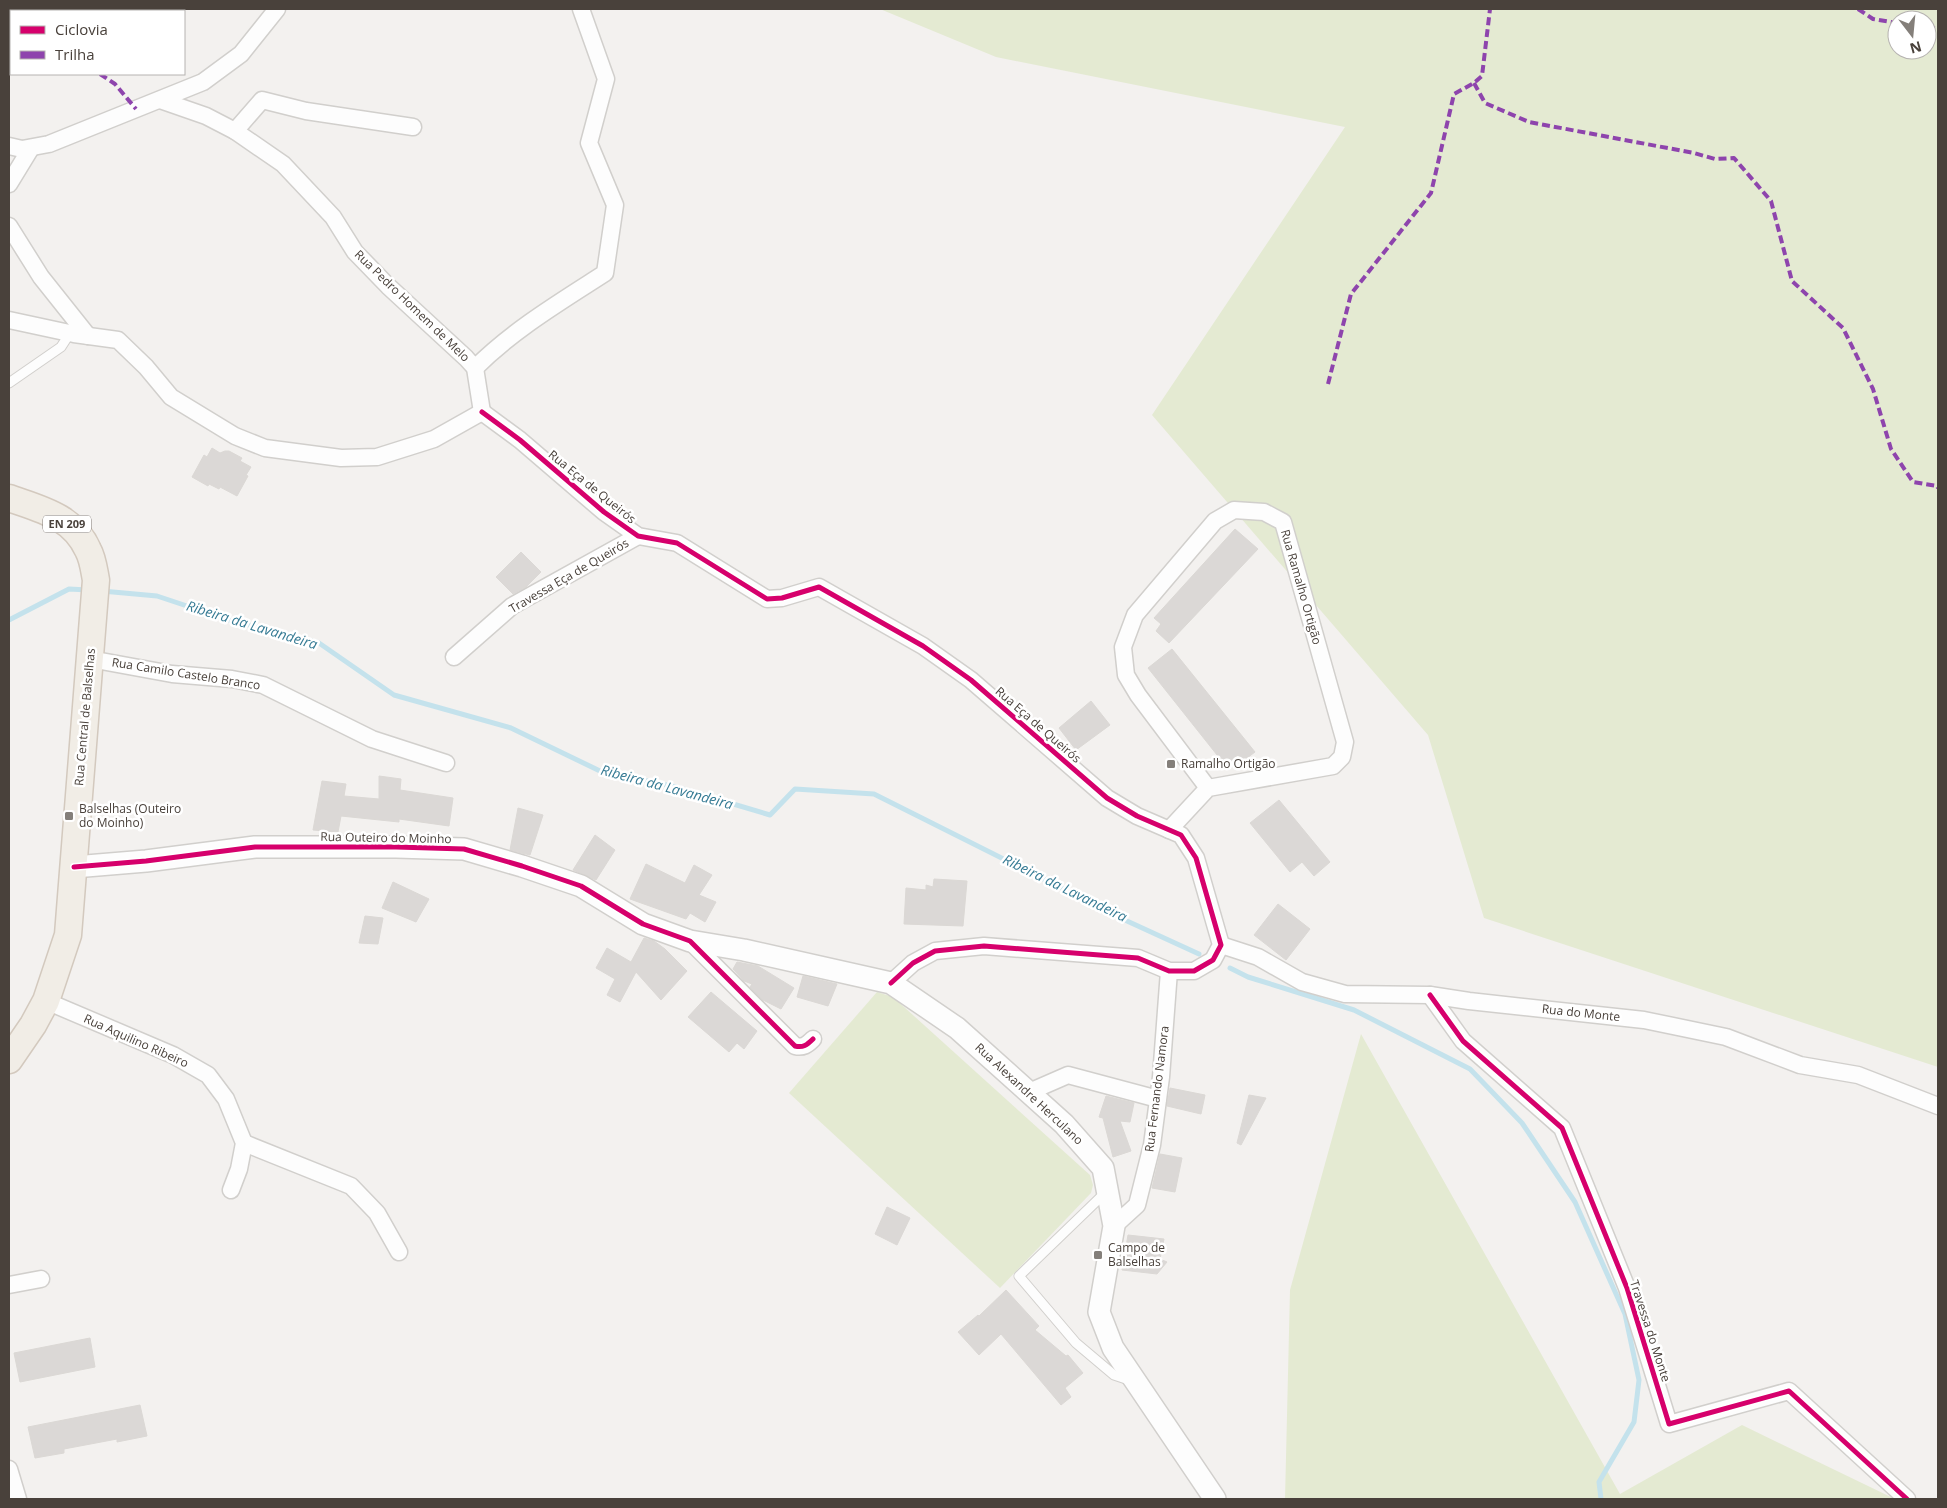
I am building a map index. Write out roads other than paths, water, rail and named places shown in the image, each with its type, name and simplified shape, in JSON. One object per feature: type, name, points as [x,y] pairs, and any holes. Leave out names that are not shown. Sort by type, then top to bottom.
[{"type":"main road","name":"Rua Central de Balselhas","points":[[9,498],[53,513],[76,531],[89,550],[96,591],[68,935],[46,1001],[33,1025],[9,1060]]},
{"type":"street","points":[[9,146],[22,150],[49,144],[203,82],[241,54],[276,9]]},
{"type":"street","points":[[475,368],[489,354],[541,314],[605,273],[615,205],[588,143],[606,79],[581,9]]},
{"type":"street","name":"Rua Pedro Homem de Melo","points":[[160,100],[206,116],[235,131],[283,164],[333,217],[356,252],[388,286],[475,368],[482,412]]},
{"type":"street","points":[[235,131],[262,100],[306,111],[413,127]]},
{"type":"street","points":[[9,184],[30,148]]},
{"type":"street","points":[[9,226],[41,277],[88,336]]},
{"type":"street","points":[[9,320],[70,333],[118,340],[172,397],[235,436],[265,448],[341,458],[377,457],[434,439],[482,412]]},
{"type":"street","name":"Rua Eça de Queirós","points":[[482,412],[520,440],[604,512],[638,536],[677,543],[767,599],[782,598],[819,587],[923,646],[971,680],[1107,798],[1137,816],[1181,835],[1196,858],[1221,945]]},
{"type":"street","name":"Rua Ramalho Ortigão","points":[[1234,510],[1264,512],[1283,522],[1345,742],[1342,757],[1333,766],[1208,788],[1138,695],[1126,675],[1124,647],[1135,615],[1215,521],[1234,510]]},
{"type":"street","name":"Travessa Eça de Queirós","points":[[454,657],[512,606],[638,536]]},
{"type":"street","name":"Rua Camilo Castelo Branco","points":[[90,659],[172,674],[232,679],[263,685],[372,739],[446,764]]},
{"type":"street","points":[[1169,830],[1208,788]]},
{"type":"street","name":"Rua Outeiro do Moinho","points":[[74,867],[146,861],[255,847],[464,849],[581,886],[643,924],[690,941],[794,1046],[801,1048],[808,1045],[813,1039]]},
{"type":"street","name":"Rua Alexandre Herculano","points":[[690,941],[744,950],[891,984],[957,1028],[1064,1124],[1103,1168],[1108,1190],[1114,1226],[1099,1312],[1113,1348],[1215,1499]]},
{"type":"street","points":[[891,984],[913,964],[935,951],[984,946],[1138,958],[1169,971],[1194,971],[1213,960],[1221,945]]},
{"type":"street","name":"Rua do Monte","points":[[1221,945],[1258,957],[1302,982],[1345,994],[1430,994],[1469,1001],[1653,1022],[1726,1038],[1800,1065],[1858,1076],[1938,1106]]},
{"type":"street","name":"Rua Fernando Namora","points":[[1114,1226],[1137,1205],[1152,1146],[1169,971]]},
{"type":"street","name":"Travessa do Monte","points":[[1430,994],[1463,1041],[1562,1128],[1627,1288],[1669,1424],[1789,1391],[1907,1499]]},
{"type":"street","name":"Rua Aquilino Ribeiro","points":[[46,1001],[173,1055],[208,1075],[226,1099],[244,1143]]},
{"type":"street","points":[[1029,1092],[1068,1075],[1158,1099]]},
{"type":"street","points":[[231,1190],[239,1169],[244,1143],[351,1186],[377,1214],[399,1252]]},
{"type":"street","points":[[9,1285],[41,1279]]},
{"type":"street","points":[[9,1469],[18,1499]]},
{"type":"lane","points":[[9,383],[61,347],[70,333]]},
{"type":"lane","points":[[1108,1190],[1019,1276],[1076,1343],[1114,1375],[1136,1382]]},
{"type":"waterway","name":"Ribeira da Lavandeira","points":[[9,620],[69,589],[88,590]]},
{"type":"waterway","name":"Ribeira da Lavandeira","points":[[102,591],[157,596],[229,620],[319,643],[394,695],[511,728],[600,771],[676,787],[770,815],[795,789],[874,794],[1127,921],[1199,954]]},
{"type":"waterway","name":"Ribeira da Lavandeira","points":[[1230,968],[1248,977],[1354,1010],[1470,1069],[1522,1123],[1575,1202],[1625,1314],[1639,1380],[1634,1422],[1599,1482],[1601,1499]]},
{"type":"place","name":"Ramalho Ortigão","points":[[1171,764]]},
{"type":"place","name":"Balselhas (Outeiro do Moinho)","points":[[69,816]]},
{"type":"place","name":"Campo de Balselhas","points":[[1098,1255]]}]
